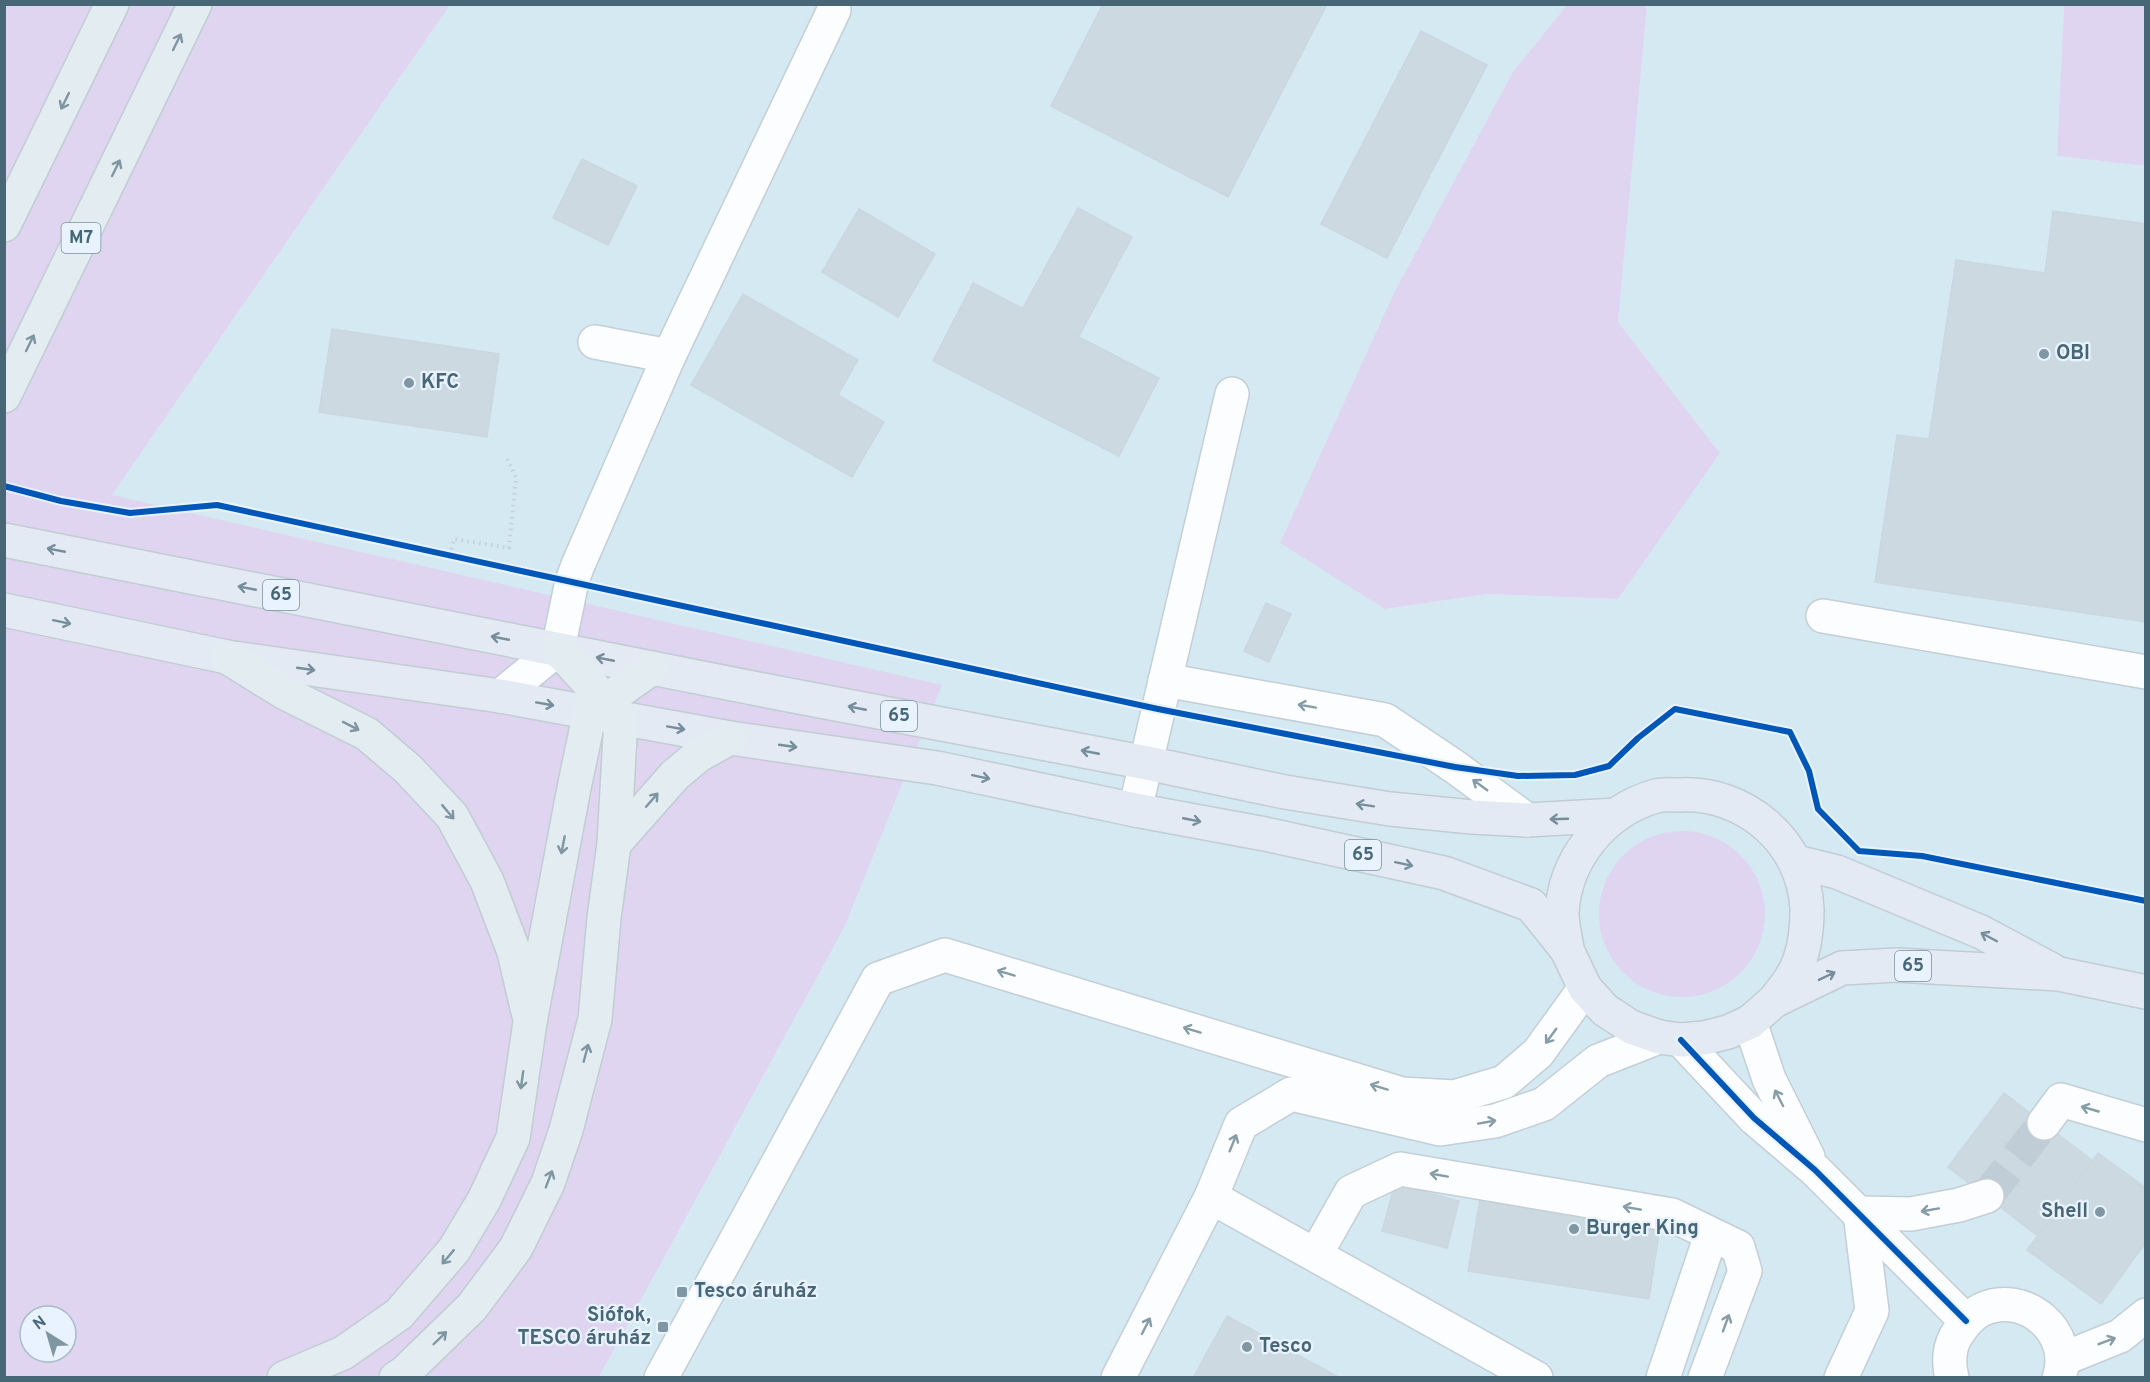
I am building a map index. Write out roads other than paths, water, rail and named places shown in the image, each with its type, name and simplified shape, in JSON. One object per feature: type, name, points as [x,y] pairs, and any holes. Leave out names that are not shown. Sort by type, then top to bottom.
[{"type":"highway","points":[[4,225],[112,4]]},
{"type":"highway","name":"M7","points":[[4,396],[195,4]]},
{"type":"highway","points":[[396,1377],[404,1373],[472,1306],[516,1248],[548,1183],[566,1130],[595,1019],[604,918],[614,844],[606,711],[558,649]]},
{"type":"highway","points":[[227,657],[285,693],[367,734],[408,770],[452,816],[487,881],[514,952],[530,1022]]},
{"type":"highway","points":[[284,1377],[343,1353],[399,1314],[454,1250],[484,1200],[513,1138],[530,1022],[574,788],[606,711],[652,668]]},
{"type":"highway","points":[[614,844],[675,775],[699,755],[730,738]]},
{"type":"main road","name":"65","points":[[4,540],[1286,792],[1390,809],[1527,820],[1617,815]]},
{"type":"main road","name":"65","points":[[4,610],[227,657],[606,711],[730,738],[937,768],[1135,810],[1265,834],[1444,873],[1531,904],[1567,950],[1586,988],[1605,1010],[1631,1027],[1670,1038],[1704,1038],[1728,1032],[1749,1022],[1774,1001],[1842,968],[1896,965],[2059,974],[2145,992]]},
{"type":"main road","name":"65","points":[[1567,950],[1562,914],[1569,878],[1579,855],[1594,834],[1617,815],[1657,796],[1691,794],[1722,799],[1751,812],[1776,834],[1796,862],[1806,892],[1807,931],[1797,968],[1774,1001]]},
{"type":"main road","name":"65","points":[[1796,862],[1837,872],[1981,932],[2059,974]]},
{"type":"street","points":[[500,696],[558,649],[572,582],[669,356],[834,9]]},
{"type":"street","points":[[595,342],[669,356]]},
{"type":"street","points":[[1135,810],[1232,394]]},
{"type":"street","points":[[1823,616],[2145,672]]},
{"type":"street","points":[[1166,680],[1385,720],[1455,767],[1527,820]]},
{"type":"street","points":[[661,1377],[879,979],[945,955],[1402,1094],[1454,1097],[1504,1082],[1538,1053],[1586,988]]},
{"type":"street","points":[[1749,1022],[1769,1079],[1815,1170]]},
{"type":"street","points":[[1118,1377],[1211,1197],[1241,1124],[1291,1094],[1440,1130],[1495,1121],[1544,1104],[1598,1061],[1670,1038],[1754,1118],[1815,1170],[1860,1213],[1966,1321]]},
{"type":"street","points":[[2044,1123],[2061,1100],[2145,1125]]},
{"type":"street","points":[[1316,1254],[1352,1192],[1400,1168],[1672,1215],[1738,1247],[1745,1271],[1706,1377]]},
{"type":"street","points":[[1860,1213],[1911,1214],[1959,1205],[1987,1196]]},
{"type":"street","points":[[1211,1197],[1536,1377]]},
{"type":"street","points":[[1841,1377],[1872,1311],[1860,1213]]},
{"type":"street","points":[[1663,1377],[1711,1235]]},
{"type":"street","points":[[1952,1377],[1950,1356],[1955,1337],[1966,1321],[1981,1310],[1999,1305],[2017,1305],[2035,1312],[2049,1324],[2059,1340],[2061,1368],[2120,1336],[2145,1315]]},
{"type":"tunnel","points":[[1987,1196],[2044,1123]]},
{"type":"place","name":"OBI","points":[[2044,354]]},
{"type":"place","name":"KFC","points":[[409,383]]},
{"type":"place","name":"Shell","points":[[2100,1212]]},
{"type":"place","name":"Burger King","points":[[1574,1229]]},
{"type":"place","name":"Tesco áruház","points":[[682,1292]]},
{"type":"place","name":"Siófok, TESCO áruház","points":[[663,1327]]},
{"type":"place","name":"Tesco","points":[[1247,1347]]}]
